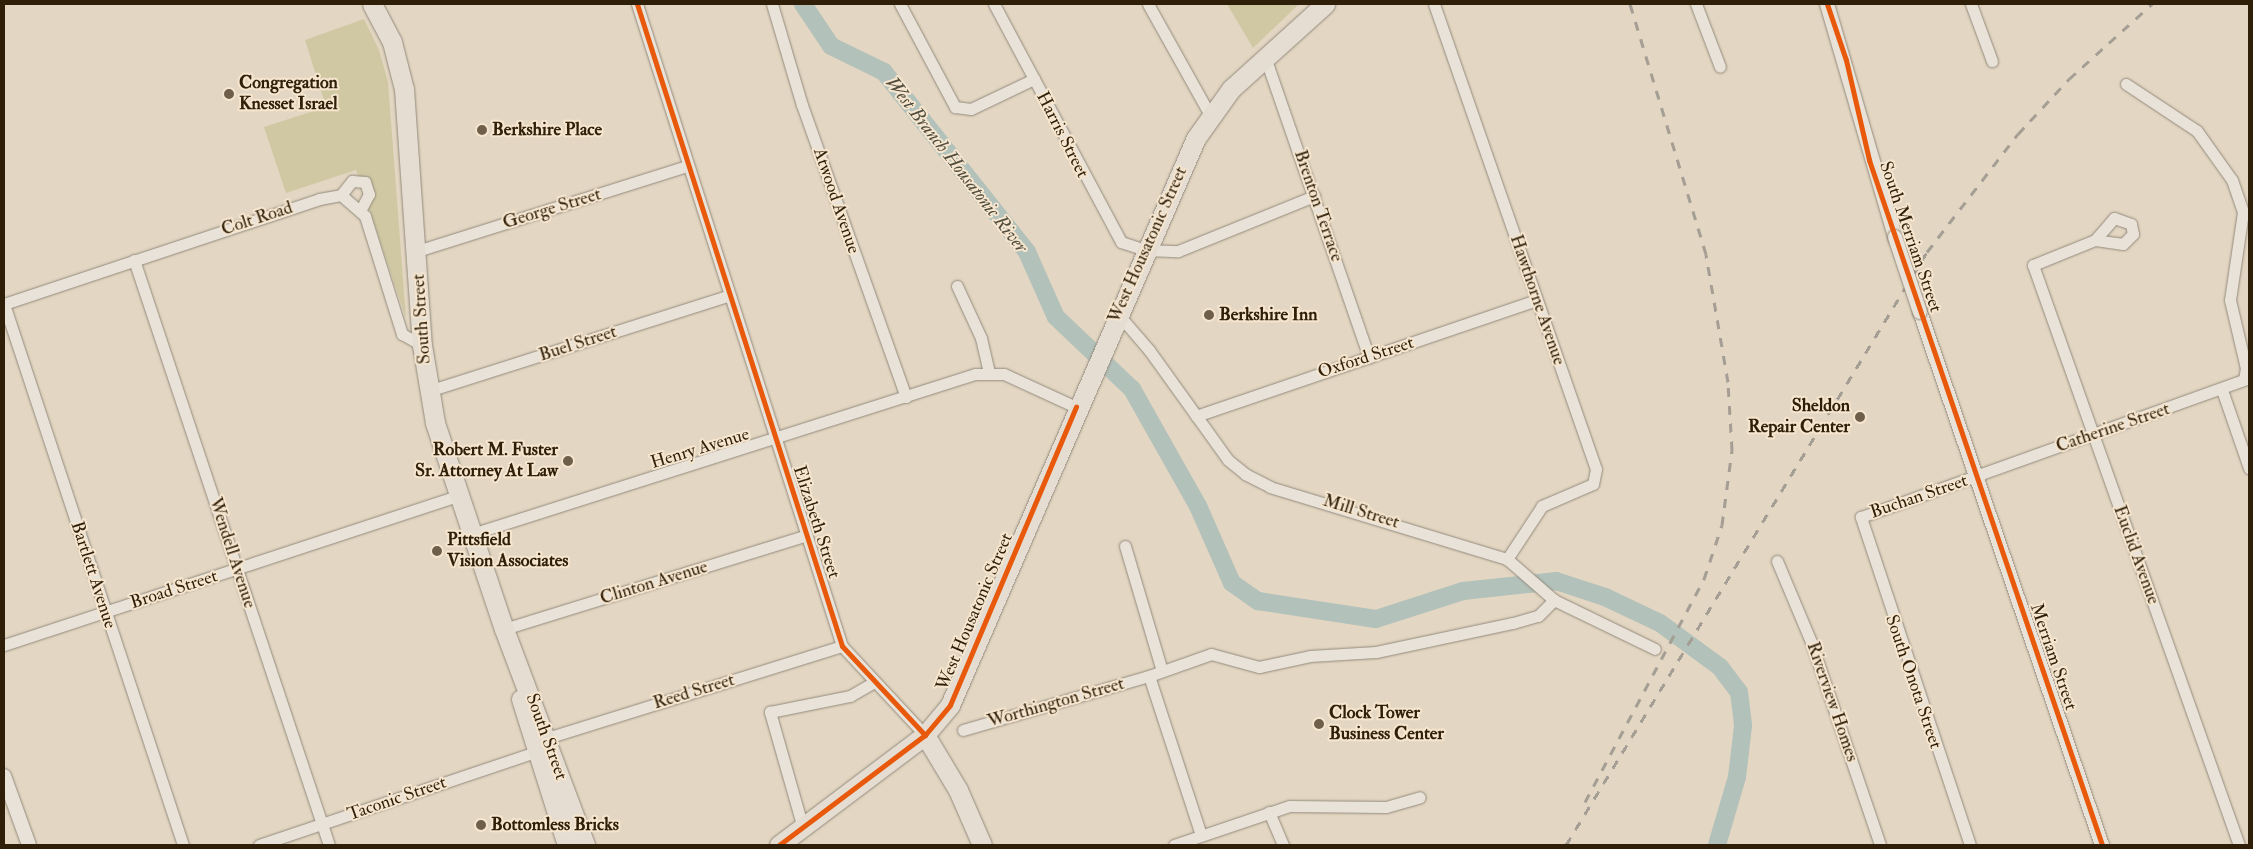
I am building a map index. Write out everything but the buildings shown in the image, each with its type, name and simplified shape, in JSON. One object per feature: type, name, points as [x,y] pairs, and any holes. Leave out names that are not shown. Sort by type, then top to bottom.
[{"type":"highway","name":"South Street","points":[[374,4],[392,42],[404,89],[417,251],[422,345],[428,391],[458,496],[504,629],[541,745],[568,845]]},
{"type":"highway","name":"West Housatonic Street","points":[[779,845],[925,735],[960,686],[1088,379],[1145,250],[1210,115],[1265,57],[1325,4]]},
{"type":"highway","points":[[925,735],[958,790],[982,845]]},
{"type":"highway","name":"South Street","points":[[541,745],[584,845]]},
{"type":"street","name":"Elizabeth Street","points":[[636,4],[805,536],[842,646],[925,735]]},
{"type":"street","name":"Atwood Avenue","points":[[772,4],[802,105],[906,397]]},
{"type":"street","points":[[900,4],[950,100],[964,110],[1034,79]]},
{"type":"street","name":"Harris Street","points":[[994,4],[1114,233],[1121,242],[1145,250],[1178,251],[1314,196]]},
{"type":"street","points":[[1148,4],[1210,115]]},
{"type":"street","name":"Hawthorne Avenue","points":[[1434,4],[1596,476],[1585,489],[1542,506],[1506,559]]},
{"type":"street","points":[[1696,4],[1720,67]]},
{"type":"street","name":"South Merriam Street","points":[[1827,4],[1895,237],[1977,477]]},
{"type":"street","points":[[1970,4],[1992,61]]},
{"type":"street","name":"Brenton Terrace","points":[[1265,57],[1369,357]]},
{"type":"street","points":[[2126,84],[2197,131],[2232,180],[2243,212],[2230,300],[2246,368],[2246,378]]},
{"type":"street","name":"George Street","points":[[417,251],[687,166]]},
{"type":"street","name":"Colt Road","points":[[4,304],[134,260],[341,195],[350,182],[364,181],[370,194],[361,209]]},
{"type":"street","points":[[341,195],[361,209],[402,334],[422,345]]},
{"type":"street","name":"Euclid Avenue","points":[[2095,240],[2032,265],[2238,845]]},
{"type":"street","name":"Wendell Avenue","points":[[134,260],[329,845]]},
{"type":"street","points":[[957,286],[981,338],[989,372],[1004,374],[1076,408]]},
{"type":"street","name":"Buel Street","points":[[428,391],[728,296]]},
{"type":"street","name":"Oxford Street","points":[[1196,416],[1536,300]]},
{"type":"street","name":"Bartlett Avenue","points":[[4,304],[183,845]]},
{"type":"street","name":"Mill Street","points":[[1115,320],[1196,416],[1235,467],[1270,486],[1506,559],[1554,600],[1654,649]]},
{"type":"street","name":"Henry Avenue","points":[[472,534],[989,372]]},
{"type":"street","name":"Catherine Street","points":[[1977,477],[2092,434],[2222,390],[2246,378]]},
{"type":"street","points":[[2222,390],[2249,468]]},
{"type":"street","name":"Buchan Street","points":[[1861,517],[1977,477]]},
{"type":"street","name":"Merriam Street","points":[[1977,477],[2102,845]]},
{"type":"street","name":"Broad Street","points":[[4,646],[458,496]]},
{"type":"street","name":"South Onota Street","points":[[1861,517],[1970,845]]},
{"type":"street","name":"Clinton Avenue","points":[[504,629],[805,536]]},
{"type":"street","points":[[1125,546],[1162,671]]},
{"type":"street","name":"Riverview Homes","points":[[1778,561],[1811,642],[1880,845]]},
{"type":"street","name":"Worthington Street","points":[[963,730],[1149,676],[1211,654],[1259,667],[1310,656],[1376,652],[1538,616],[1554,600]]},
{"type":"street","name":"Reed Street","points":[[541,745],[842,646]]},
{"type":"street","points":[[1149,676],[1201,835]]},
{"type":"street","points":[[803,828],[770,712],[850,696],[874,682]]},
{"type":"street","name":"Taconic Street","points":[[259,845],[541,745]]},
{"type":"street","points":[[4,776],[29,845]]},
{"type":"street","points":[[1174,845],[1269,812],[1299,805],[1386,806],[1420,797]]},
{"type":"street","points":[[1269,812],[1283,845]]},
{"type":"shaded area","points":[[1227,4],[1299,4],[1253,48]]},
{"type":"shaded area","points":[[364,19],[379,50],[388,82],[406,318],[356,170],[286,193],[264,127],[326,107],[305,40]]},
{"type":"waterway","name":"West Branch Housatonic River","points":[[803,4],[831,46],[884,72],[1027,252],[1056,317],[1132,389],[1198,506],[1232,583],[1258,601],[1376,619],[1463,591],[1556,581],[1605,597],[1660,623],[1720,667],[1739,692],[1743,726],[1737,777],[1717,845]]},
{"type":"railway","points":[[1585,802],[1704,579],[1722,525],[1732,450],[1728,382],[1706,254],[1630,4]]},
{"type":"railway","points":[[1566,845],[1927,252],[2018,134],[2069,79],[2152,4]]},
{"type":"cycle path","points":[[637,4],[842,646],[925,735]]},
{"type":"cycle path","points":[[1827,4],[1846,60],[1869,160],[2102,845]]},
{"type":"cycle path","points":[[779,845],[925,735],[950,705],[1076,407]]},
{"type":"place","name":"Congregation Knesset Israel","points":[[229,94]]},
{"type":"place","name":"Berkshire Place","points":[[482,130]]},
{"type":"place","name":"Berkshire Inn","points":[[1209,315]]},
{"type":"place","name":"Sheldon Repair Center","points":[[1860,417]]},
{"type":"place","name":"Robert M. Fuster Sr. Attorney At Law","points":[[568,461]]},
{"type":"place","name":"Pittsfield Vision Associates","points":[[437,551]]},
{"type":"place","name":"Clock Tower Business Center","points":[[1319,724]]},
{"type":"place","name":"Bottomless Bricks","points":[[481,825]]}]
